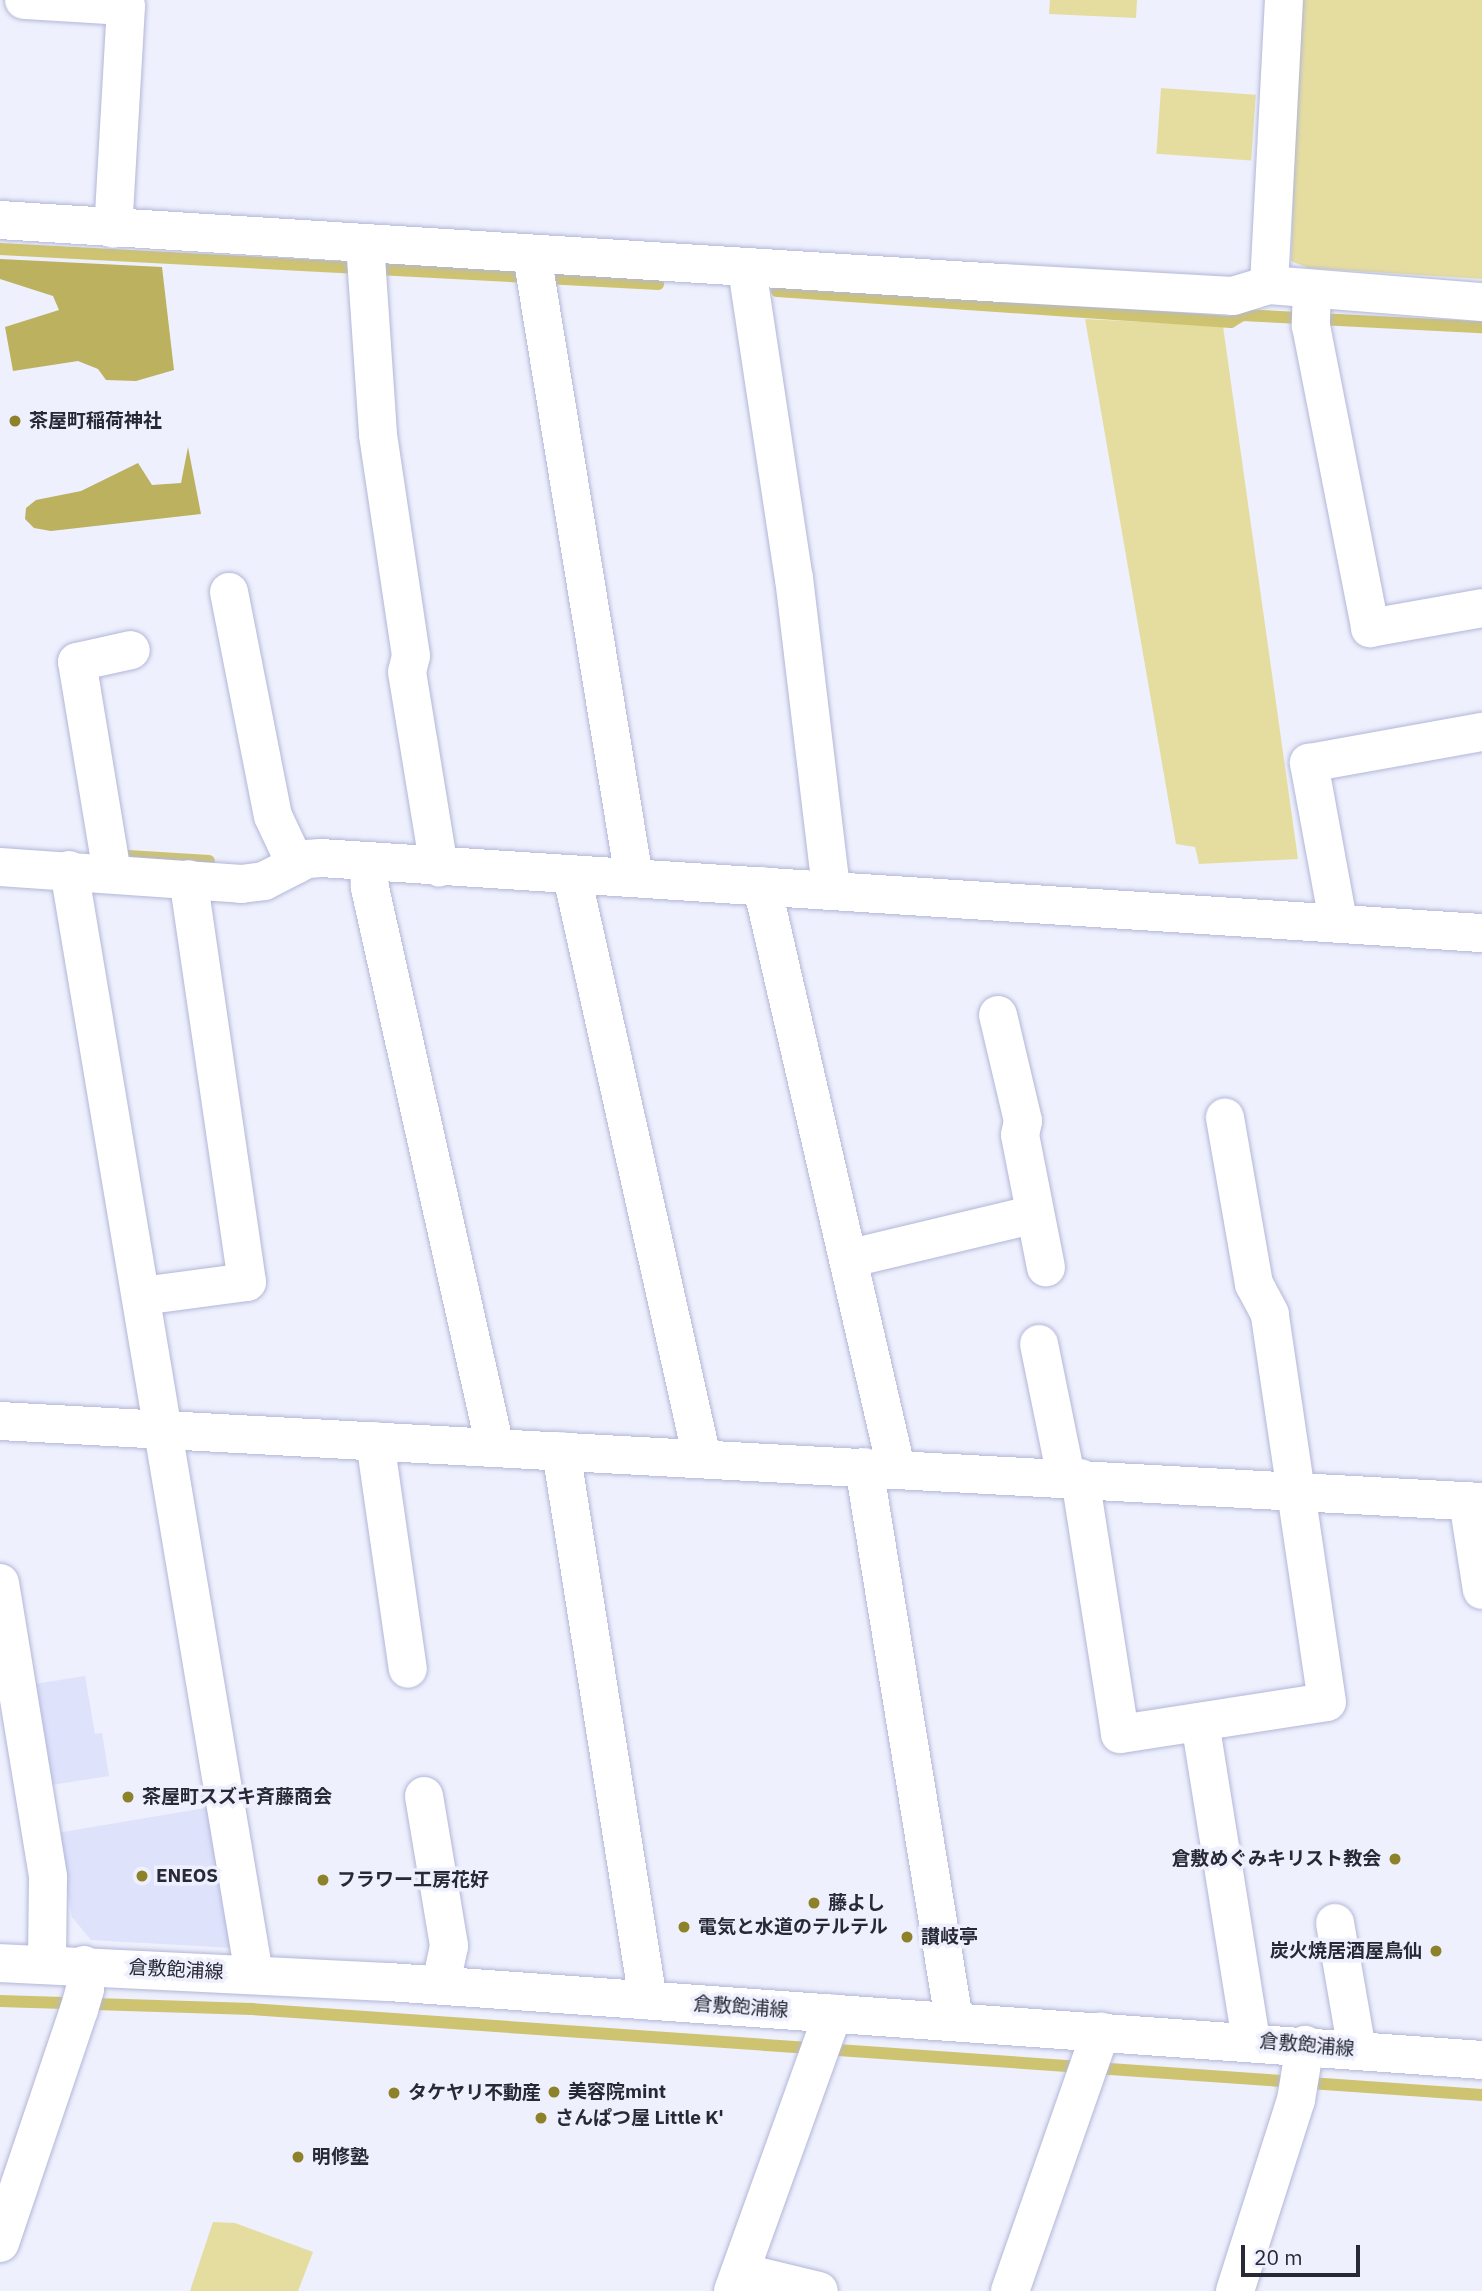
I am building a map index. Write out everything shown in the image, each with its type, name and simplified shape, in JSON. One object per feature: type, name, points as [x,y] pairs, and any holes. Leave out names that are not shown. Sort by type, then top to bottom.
[{"type":"street","points":[[24,0],[126,6],[113,229]]},
{"type":"street","points":[[1269,285],[1284,0]]},
{"type":"street","points":[[0,220],[113,229],[366,256],[535,269],[747,269],[1233,296],[1269,285],[1312,307],[1482,302]]},
{"type":"street","points":[[366,256],[378,435],[411,656],[407,672],[439,867]]},
{"type":"street","points":[[535,269],[634,878]]},
{"type":"street","points":[[747,269],[793,578],[831,888]]},
{"type":"street","points":[[1312,307],[1370,628],[1482,608]]},
{"type":"street","points":[[229,592],[273,816],[296,865]]},
{"type":"street","points":[[112,873],[77,662],[131,650]]},
{"type":"street","points":[[1338,921],[1309,763],[1482,732]]},
{"type":"street","points":[[0,867],[264,881],[296,865],[321,858],[369,873],[439,867],[573,886],[634,878],[764,896],[831,888],[1482,933]]},
{"type":"street","points":[[69,870],[254,1974]]},
{"type":"street","points":[[369,873],[495,1447]]},
{"type":"street","points":[[142,1296],[247,1282],[188,879]]},
{"type":"street","points":[[573,886],[702,1458]]},
{"type":"street","points":[[764,896],[851,1258],[850,1276],[873,1475],[954,2020]]},
{"type":"street","points":[[998,1015],[1023,1121],[1020,1135],[1046,1267]]},
{"type":"street","points":[[1039,1344],[1077,1487],[1120,1734],[1327,1702],[1270,1314],[1254,1284],[1226,1118]]},
{"type":"street","points":[[851,1258],[1035,1214]]},
{"type":"street","points":[[0,1420],[166,1437],[375,1451],[495,1447],[562,1459],[702,1458],[873,1475],[1472,1510],[1482,1590]]},
{"type":"street","points":[[375,1451],[408,1670]]},
{"type":"street","points":[[562,1459],[649,2000]]},
{"type":"street","points":[[0,1583],[48,1877],[47,1965]]},
{"type":"street","points":[[1200,1722],[1251,2040]]},
{"type":"street","points":[[424,1796],[449,1946],[441,1986]]},
{"type":"street","points":[[1335,1923],[1357,2050]]},
{"type":"street","name":"倉敷飽浦線","points":[[0,1963],[47,1965],[82,1990],[254,1974],[649,2000],[823,2038],[954,2020],[1092,2056],[1251,2040],[1301,2070],[1357,2050],[1482,2060]]},
{"type":"street","points":[[0,2243],[82,1990]]},
{"type":"street","points":[[819,2291],[737,2282],[823,2038]]},
{"type":"street","points":[[1010,2291],[1092,2056]]},
{"type":"street","points":[[1235,2291],[1301,2070]]},
{"type":"shaded area","points":[[1050,0],[1137,0],[1136,18],[1049,14]]},
{"type":"shaded area","points":[[1300,0],[1482,0],[1482,279],[1308,268],[1291,261]]},
{"type":"shaded area","points":[[1161,88],[1256,95],[1251,160],[1156,154]]},
{"type":"shaded area","points":[[0,259],[162,267],[174,370],[136,381],[106,380],[98,369],[78,361],[13,371],[5,327],[59,310],[53,296],[0,279]]},
{"type":"shaded area","points":[[1085,319],[1223,326],[1298,859],[1199,864],[1195,847],[1176,844]]},
{"type":"shaded area","points":[[188,447],[201,514],[51,531],[34,528],[25,519],[26,508],[36,500],[81,491],[138,463],[152,485],[181,483]]},
{"type":"shaded area","points":[[85,1676],[95,1734],[102,1733],[109,1776],[51,1785],[35,1684]]},
{"type":"shaded area","points":[[217,1806],[234,1948],[91,1940],[72,1917],[57,1833]]},
{"type":"shaded area","points":[[213,2222],[235,2223],[313,2252],[298,2291],[190,2291]]},
{"type":"waterway","points":[[0,249],[658,284]]},
{"type":"waterway","points":[[777,291],[1231,322],[1242,315],[1482,327]]},
{"type":"waterway","points":[[128,856],[209,861]]},
{"type":"waterway","points":[[0,2001],[252,2009],[1482,2095]]},
{"type":"place","name":"茶屋町稲荷神社","points":[[15,421]]},
{"type":"place","name":"茶屋町スズキ斉藤商会","points":[[128,1797]]},
{"type":"place","name":"倉敷めぐみキリスト教会","points":[[1395,1859]]},
{"type":"place","name":"ENEOS","points":[[142,1876]]},
{"type":"place","name":"フラワー工房花好","points":[[323,1880]]},
{"type":"place","name":"藤よし","points":[[814,1903]]},
{"type":"place","name":"電気と水道のテルテル","points":[[684,1927]]},
{"type":"place","name":"讃岐亭","points":[[907,1937]]},
{"type":"place","name":"炭火焼居酒屋鳥仙","points":[[1436,1951]]},
{"type":"place","name":"美容院mint","points":[[554,2092]]},
{"type":"place","name":"タケヤリ不動産","points":[[394,2093]]},
{"type":"place","name":"さんぱつ屋 Little K'","points":[[541,2118]]},
{"type":"place","name":"明修塾","points":[[298,2157]]}]
